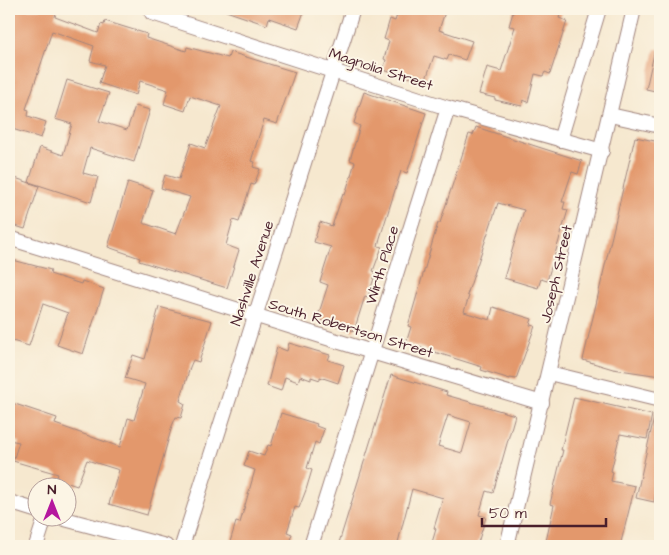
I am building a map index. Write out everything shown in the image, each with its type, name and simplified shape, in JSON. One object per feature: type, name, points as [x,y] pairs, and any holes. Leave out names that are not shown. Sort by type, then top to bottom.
[{"type":"street","name":"Nashville Avenue","points":[[182,546],[353,9]]},
{"type":"street","points":[[560,140],[599,9]]},
{"type":"street","name":"Joseph Street","points":[[507,546],[634,9]]},
{"type":"street","name":"Magnolia Street","points":[[152,13],[448,108],[602,150]]},
{"type":"street","name":"Wirth Place","points":[[311,546],[448,108]]},
{"type":"street","points":[[610,115],[660,126]]},
{"type":"street","name":"South Robertson Street","points":[[9,238],[372,352],[542,402]]},
{"type":"street","points":[[549,373],[660,400]]},
{"type":"street","points":[[9,502],[28,508]]},
{"type":"street","points":[[78,523],[166,546]]},
{"type":"street","points":[[36,546],[42,528]]},
{"type":"building","points":[[9,9],[57,9],[55,17],[98,33],[101,24],[104,25],[105,21],[147,34],[146,38],[186,51],[187,47],[228,58],[230,52],[295,72],[277,124],[264,120],[251,161],[255,162],[253,167],[260,169],[254,185],[251,184],[239,222],[233,220],[226,245],[239,250],[227,288],[139,261],[140,258],[108,247],[128,182],[153,190],[143,223],[176,234],[190,197],[161,188],[165,175],[179,179],[191,143],[205,148],[221,106],[190,96],[185,111],[164,104],[168,90],[140,81],[136,95],[99,83],[105,65],[90,61],[94,46],[52,31],[26,109],[29,110],[28,116],[46,122],[41,138],[9,128]]},
{"type":"building","points":[[226,9],[305,9],[298,28],[269,18],[267,25],[226,11]]},
{"type":"building","points":[[399,9],[446,9],[439,30],[472,41],[465,60],[449,55],[447,60],[434,56],[425,82],[383,70],[389,41],[384,39],[390,19],[395,21]]},
{"type":"building","points":[[514,9],[562,9],[559,18],[567,21],[550,74],[545,72],[543,76],[535,74],[528,102],[523,100],[522,106],[479,94],[487,67],[501,71],[515,27],[509,26]]},
{"type":"building","points":[[655,49],[660,49],[660,92],[646,89]]},
{"type":"building","points":[[67,80],[109,93],[99,121],[127,130],[135,106],[150,110],[134,162],[90,148],[83,173],[98,177],[91,202],[29,182],[40,147],[63,155],[72,124],[55,119]]},
{"type":"building","points":[[364,92],[426,113],[407,173],[401,171],[378,246],[382,247],[373,271],[376,272],[368,297],[365,296],[354,331],[317,319],[328,285],[320,282],[331,247],[314,242],[320,222],[332,226],[343,194],[345,195],[355,162],[350,160],[360,126],[354,123]]},
{"type":"building","points":[[476,127],[582,161],[578,174],[572,172],[562,202],[565,202],[563,209],[568,210],[547,281],[541,279],[538,288],[504,278],[524,210],[498,203],[467,295],[469,296],[464,312],[490,320],[493,307],[532,319],[530,325],[535,326],[516,379],[481,370],[482,367],[406,343],[411,327],[408,326],[438,223],[440,223],[469,134],[473,135]]},
{"type":"building","points":[[635,137],[660,142],[660,376],[613,369],[583,360]]},
{"type":"building","points":[[9,176],[39,186],[25,229],[9,224]]},
{"type":"building","points":[[9,259],[51,270],[50,274],[81,284],[82,281],[104,289],[83,354],[57,345],[68,313],[43,304],[29,346],[9,340]]},
{"type":"building","points":[[159,307],[212,321],[199,362],[193,360],[190,367],[180,401],[185,404],[181,418],[176,417],[172,426],[147,515],[109,504],[119,470],[87,460],[78,483],[78,478],[56,478],[58,474],[13,461],[19,442],[9,440],[9,402],[57,418],[55,424],[120,447],[128,418],[134,420],[145,384],[125,378],[133,355],[145,359]]},
{"type":"building","points":[[289,343],[330,355],[328,360],[344,365],[338,383],[320,377],[320,380],[311,377],[311,380],[300,376],[298,382],[285,377],[281,391],[267,386],[277,347],[287,351]]},
{"type":"building","points":[[391,375],[447,392],[446,395],[515,415],[493,493],[486,491],[479,515],[486,517],[477,546],[431,546],[443,498],[412,489],[397,546],[338,546]],"holes":[[[448,415],[471,422],[462,453],[438,446]]]},
{"type":"building","points":[[574,397],[652,415],[647,439],[620,434],[611,471],[613,472],[611,481],[635,486],[620,546],[603,542],[602,546],[545,546],[554,505],[550,504]]},
{"type":"building","points":[[281,413],[317,424],[316,426],[324,429],[319,444],[315,442],[307,468],[312,470],[306,490],[299,508],[295,507],[287,532],[292,534],[288,546],[245,546],[230,542],[236,522],[240,523],[255,470],[244,466],[249,451],[264,456],[268,445],[271,446]]},
{"type":"building","points":[[655,413],[660,414],[660,472],[654,502],[636,498]]}]
